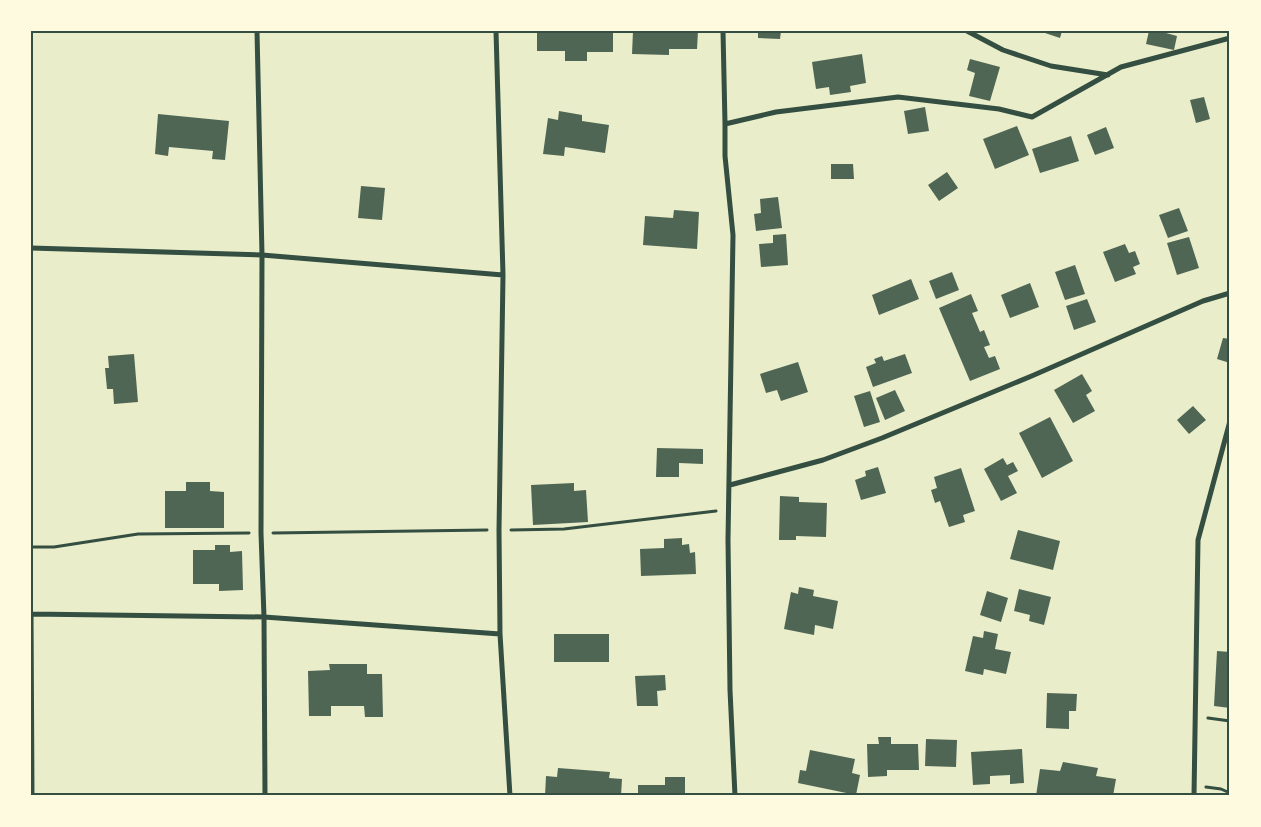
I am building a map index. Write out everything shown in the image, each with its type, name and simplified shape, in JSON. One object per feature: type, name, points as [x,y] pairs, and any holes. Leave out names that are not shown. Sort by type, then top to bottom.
[{"type":"street","points":[[256,31],[262,255],[261,533],[264,617],[265,796]]},
{"type":"street","points":[[496,31],[502,275],[499,530],[500,634],[510,796]]},
{"type":"street","points":[[723,31],[726,124],[725,156],[733,235],[728,476],[730,486],[730,690],[735,796]]},
{"type":"street","points":[[967,31],[1003,50],[1051,66],[1109,75]]},
{"type":"street","points":[[726,124],[776,112],[898,97],[999,108],[1032,117],[1121,67],[1230,38]]},
{"type":"street","points":[[31,248],[262,255],[502,275]]},
{"type":"street","points":[[730,486],[823,460],[882,438],[1034,375],[1203,301],[1230,293]]},
{"type":"street","points":[[1194,796],[1198,540],[1230,421]]},
{"type":"street","points":[[32,796],[31,613],[264,617],[500,634]]},
{"type":"path","points":[[31,547],[54,547],[138,534],[564,530],[729,510]]},
{"type":"path","points":[[1224,720],[1230,721]]},
{"type":"building","points":[[537,31],[613,31],[613,52],[587,52],[587,61],[565,61],[565,51],[537,51]]},
{"type":"building","points":[[633,31],[698,31],[697,49],[669,49],[669,55],[632,54]]},
{"type":"building","points":[[758,31],[781,31],[780,39],[758,38]]},
{"type":"building","points":[[1039,31],[1062,31],[1060,38]]},
{"type":"building","points":[[1149,31],[1167,31],[1166,33],[1177,36],[1174,50],[1146,44]]},
{"type":"building","points":[[862,54],[866,83],[850,86],[851,92],[830,95],[829,87],[816,89],[812,62]]},
{"type":"building","points":[[970,59],[1000,67],[990,101],[969,96],[975,73],[967,70]]},
{"type":"building","points":[[1204,97],[1210,119],[1196,123],[1190,100]]},
{"type":"building","points":[[925,107],[929,131],[908,134],[904,111]]},
{"type":"building","points":[[559,111],[582,115],[582,121],[609,125],[605,153],[565,147],[564,156],[543,154],[548,118],[558,120]]},
{"type":"building","points":[[158,114],[229,121],[225,160],[212,159],[213,151],[169,147],[168,156],[155,154]]},
{"type":"building","points":[[1017,126],[1029,155],[995,169],[983,139]]},
{"type":"building","points":[[1106,127],[1114,148],[1095,155],[1087,135]]},
{"type":"building","points":[[1071,136],[1079,161],[1040,173],[1032,149]]},
{"type":"building","points":[[831,164],[853,164],[854,179],[831,179]]},
{"type":"building","points":[[947,172],[958,188],[939,201],[928,185]]},
{"type":"building","points":[[361,186],[385,188],[382,220],[358,218]]},
{"type":"building","points":[[778,197],[782,228],[756,231],[754,214],[761,213],[760,199]]},
{"type":"building","points":[[1179,208],[1188,231],[1168,238],[1159,215]]},
{"type":"building","points":[[674,210],[699,212],[697,249],[643,245],[645,216],[673,218]]},
{"type":"building","points":[[786,234],[788,265],[761,267],[759,244],[773,243],[773,235]]},
{"type":"building","points":[[1189,237],[1199,268],[1177,275],[1167,243]]},
{"type":"building","points":[[1125,244],[1129,253],[1135,251],[1140,264],[1133,267],[1136,274],[1115,282],[1103,252]]},
{"type":"building","points":[[1075,265],[1085,294],[1065,300],[1055,272]]},
{"type":"building","points":[[952,272],[959,290],[936,299],[929,281]]},
{"type":"building","points":[[911,279],[919,299],[879,315],[872,295]]},
{"type":"building","points":[[1030,283],[1039,307],[1010,318],[1001,295]]},
{"type":"building","points":[[971,294],[978,311],[972,313],[980,332],[984,330],[990,345],[984,347],[989,358],[995,356],[1000,369],[970,381],[939,308]]},
{"type":"building","points":[[1087,299],[1096,322],[1074,330],[1066,306]]},
{"type":"building","points":[[1223,338],[1230,339],[1230,363],[1217,359]]},
{"type":"building","points":[[134,354],[138,402],[114,404],[113,389],[107,389],[105,368],[109,368],[108,356]]},
{"type":"building","points":[[905,354],[912,373],[873,387],[866,367],[876,363],[874,359],[882,356],[884,361]]},
{"type":"building","points":[[798,362],[808,392],[781,401],[777,390],[766,393],[760,374]]},
{"type":"building","points":[[1082,374],[1092,391],[1086,395],[1095,411],[1073,423],[1054,390]]},
{"type":"building","points":[[895,390],[905,411],[885,420],[876,398]]},
{"type":"building","points":[[870,391],[880,422],[864,427],[854,396]]},
{"type":"building","points":[[1193,406],[1206,420],[1189,434],[1177,420]]},
{"type":"building","points":[[1050,417],[1073,461],[1042,478],[1019,433]]},
{"type":"building","points":[[657,448],[703,449],[703,464],[679,463],[679,477],[656,477]]},
{"type":"building","points":[[1003,458],[1007,465],[1013,462],[1018,471],[1008,476],[1017,493],[1001,501],[984,469]]},
{"type":"building","points":[[878,467],[886,493],[861,500],[855,480],[866,476],[865,471]]},
{"type":"building","points":[[961,468],[975,511],[963,515],[965,522],[949,527],[940,501],[935,503],[931,490],[937,488],[934,477]]},
{"type":"building","points":[[186,482],[210,482],[210,491],[224,492],[224,528],[165,528],[165,491],[186,491]]},
{"type":"building","points":[[574,483],[574,491],[586,490],[588,522],[533,525],[531,485]]},
{"type":"building","points":[[780,496],[799,497],[799,502],[827,503],[826,537],[796,536],[796,540],[779,540]]},
{"type":"building","points":[[1018,530],[1060,541],[1053,570],[1010,559]]},
{"type":"building","points":[[682,538],[682,545],[689,544],[690,553],[695,552],[696,574],[641,576],[640,549],[664,548],[664,539]]},
{"type":"building","points":[[215,545],[230,545],[230,552],[242,551],[243,590],[219,591],[219,584],[193,584],[193,550],[215,550]]},
{"type":"building","points":[[799,587],[814,590],[813,596],[838,601],[833,629],[815,625],[814,635],[784,629],[791,592],[798,594]]},
{"type":"building","points":[[1019,589],[1051,597],[1044,625],[1029,621],[1030,615],[1014,611]]},
{"type":"building","points":[[987,591],[1008,598],[1001,622],[980,615]]},
{"type":"building","points":[[984,631],[998,634],[995,649],[1011,652],[1006,674],[984,669],[983,675],[965,671],[973,636],[983,638]]},
{"type":"building","points":[[554,634],[609,634],[609,662],[554,662]]},
{"type":"building","points":[[1217,651],[1230,652],[1230,708],[1214,706]]},
{"type":"building","points":[[329,664],[367,664],[367,674],[382,674],[383,717],[365,717],[364,706],[331,706],[331,716],[309,716],[308,671],[330,670]]},
{"type":"building","points":[[665,675],[666,690],[657,691],[658,706],[637,706],[635,676]]},
{"type":"building","points":[[1047,693],[1077,694],[1076,711],[1069,711],[1069,729],[1046,728]]},
{"type":"building","points":[[878,737],[891,737],[891,744],[918,744],[919,770],[887,770],[887,776],[868,777],[867,744],[879,744]]},
{"type":"building","points":[[926,739],[957,740],[956,767],[925,766]]},
{"type":"building","points":[[1022,749],[1024,783],[1010,784],[1010,775],[990,776],[990,784],[973,785],[971,752]]},
{"type":"building","points":[[810,750],[855,759],[852,773],[860,775],[856,795],[798,783],[800,770],[806,771]]},
{"type":"building","points":[[1063,762],[1098,768],[1096,776],[1116,779],[1113,796],[1036,796],[1040,769],[1060,771]]},
{"type":"building","points":[[558,768],[610,772],[609,778],[622,779],[621,796],[545,796],[546,776],[557,777]]},
{"type":"building","points":[[665,777],[685,777],[685,796],[638,796],[638,785],[665,785]]}]
